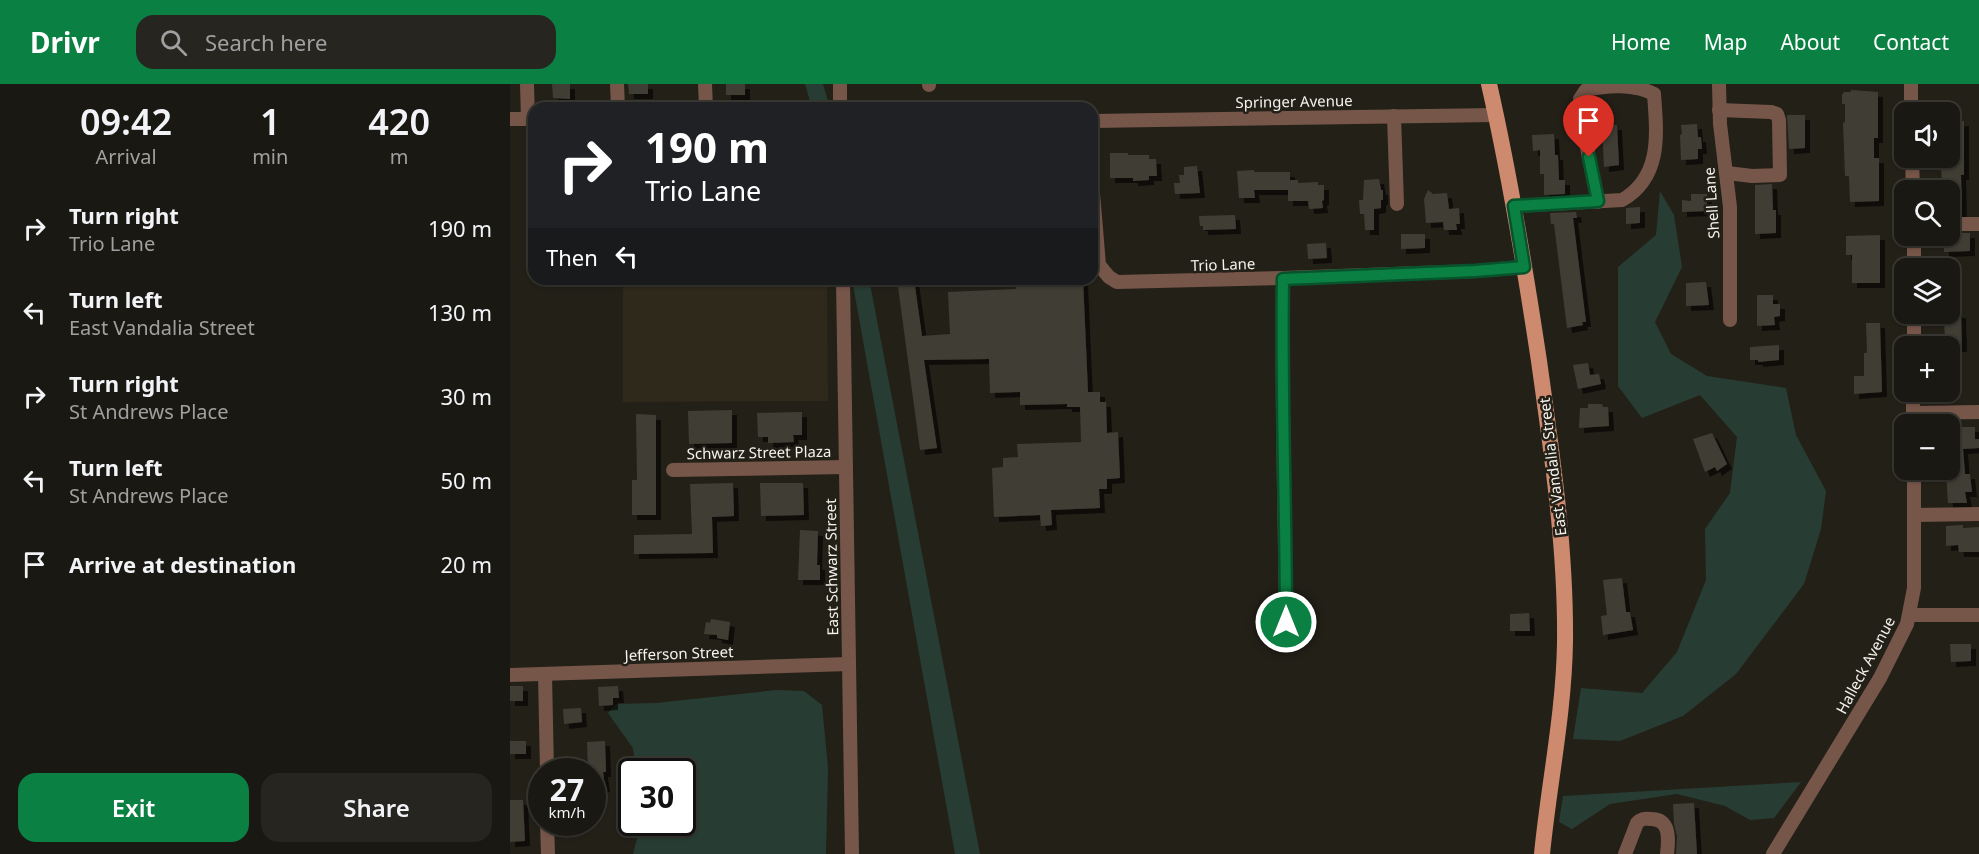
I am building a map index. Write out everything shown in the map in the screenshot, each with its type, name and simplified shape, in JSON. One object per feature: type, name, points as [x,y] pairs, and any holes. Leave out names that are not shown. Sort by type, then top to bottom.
[{"type":"main road","name":"East Vandalia Street","points":[[1489,84],[1524,267],[1560,523],[1565,589],[1563,683],[1542,854]]},
{"type":"street","points":[[527,84],[529,102]]},
{"type":"street","points":[[617,84],[618,102]]},
{"type":"street","points":[[705,84],[706,102]]},
{"type":"street","points":[[840,84],[840,102]]},
{"type":"street","name":"Shell Lane","points":[[1719,84],[1719,110],[1730,207],[1730,320]]},
{"type":"street","points":[[1911,84],[1911,102]]},
{"type":"street","points":[[1514,206],[1622,200],[1634,193],[1644,182],[1653,159],[1657,135],[1654,94],[1644,87],[1600,87],[1586,90],[1580,99],[1580,113],[1598,201]]},
{"type":"street","points":[[1719,110],[1771,111],[1777,114],[1779,120],[1780,175],[1740,176],[1727,173]]},
{"type":"street","name":"Springer Avenue","points":[[1098,121],[1496,115]]},
{"type":"street","points":[[1394,116],[1397,204]]},
{"type":"street","points":[[510,119],[528,119]]},
{"type":"street","points":[[1960,224],[1979,224]]},
{"type":"street","name":"Trio Lane","points":[[1098,253],[1099,265],[1105,274],[1117,282],[1283,279],[1524,267]]},
{"type":"street","points":[[1283,279],[1286,622]]},
{"type":"street","name":"East Schwarz Street","points":[[843,285],[852,854]]},
{"type":"street","points":[[1960,414],[1979,412]]},
{"type":"street","name":"Schwarz Street Plaza","points":[[673,470],[846,467]]},
{"type":"street","name":"Halleck Avenue","points":[[1773,854],[1880,678],[1901,639],[1910,615],[1914,588],[1914,480]]},
{"type":"street","points":[[1914,515],[1979,514]]},
{"type":"street","points":[[1910,615],[1979,615]]},
{"type":"street","name":"Jefferson Street","points":[[510,675],[849,664]]},
{"type":"street","points":[[545,674],[547,758]]},
{"type":"street","points":[[1625,854],[1637,823],[1640,819],[1648,818],[1664,823],[1667,854]]},
{"type":"street","points":[[547,836],[548,854]]},
{"type":"shaded area","points":[[623,285],[827,285],[828,401],[623,402]]},
{"type":"green space","points":[[805,84],[823,84],[828,102],[810,102]]},
{"type":"green space","points":[[1660,191],[1674,215],[1682,267],[1655,322],[1671,354],[1707,376],[1786,388],[1796,435],[1826,491],[1821,529],[1804,584],[1736,674],[1683,716],[1620,741],[1573,739],[1581,688],[1642,693],[1677,652],[1706,580],[1705,529],[1730,493],[1737,437],[1700,395],[1642,418],[1618,386],[1618,267],[1656,235]]},
{"type":"green space","points":[[853,285],[870,285],[980,854],[955,854]]},
{"type":"green space","points":[[777,690],[804,691],[822,705],[828,768],[826,854],[633,854],[638,836],[696,836],[696,758],[634,758],[633,748],[608,713],[616,704],[656,703]]},
{"type":"green space","points":[[1801,782],[1774,818],[1750,820],[1725,806],[1677,794],[1610,804],[1572,829],[1559,822],[1563,796]]},
{"type":"building","points":[[552,84],[570,84],[570,99],[553,98]]},
{"type":"building","points":[[628,84],[648,84],[648,94],[629,94]]},
{"type":"building","points":[[726,84],[745,84],[745,95],[726,95]]},
{"type":"building","points":[[1851,90],[1878,92],[1878,138],[1874,138],[1874,158],[1879,158],[1879,201],[1850,202],[1849,176],[1845,176],[1843,123],[1845,122],[1845,104],[1842,104],[1842,95]]},
{"type":"building","points":[[1787,115],[1805,115],[1805,148],[1789,149]]},
{"type":"building","points":[[1960,121],[1964,121],[1964,175],[1961,175],[1962,214],[1960,214],[1960,180],[1942,180],[1941,168],[1960,168]]},
{"type":"building","points":[[1697,124],[1702,149],[1698,149],[1698,159],[1681,160],[1681,125]]},
{"type":"building","points":[[1602,125],[1617,125],[1619,165],[1604,167]]},
{"type":"building","points":[[1554,134],[1559,180],[1565,180],[1565,194],[1544,195],[1544,174],[1540,174],[1540,150],[1533,151],[1532,135]]},
{"type":"building","points":[[1110,153],[1149,155],[1149,159],[1156,159],[1157,176],[1149,176],[1149,180],[1133,181],[1133,178],[1110,178]]},
{"type":"building","points":[[1197,166],[1200,193],[1175,194],[1174,183],[1180,183],[1179,175],[1184,175],[1184,167]]},
{"type":"building","points":[[1254,170],[1254,172],[1290,172],[1290,180],[1298,180],[1298,183],[1318,182],[1318,185],[1324,185],[1323,208],[1309,209],[1308,201],[1288,201],[1288,190],[1254,190],[1255,198],[1239,198],[1237,171]]},
{"type":"building","points":[[1379,179],[1381,190],[1383,190],[1381,208],[1374,209],[1374,230],[1365,230],[1364,214],[1360,214],[1359,200],[1363,200],[1364,180]]},
{"type":"building","points":[[1772,184],[1773,210],[1776,210],[1776,233],[1755,234],[1755,185]]},
{"type":"building","points":[[1428,190],[1433,194],[1447,193],[1449,209],[1459,208],[1460,224],[1456,224],[1457,230],[1444,230],[1443,222],[1426,223],[1424,199]]},
{"type":"building","points":[[1691,194],[1707,194],[1707,211],[1682,212],[1682,200],[1691,201]]},
{"type":"building","points":[[1640,207],[1640,223],[1626,224],[1626,208]]},
{"type":"building","points":[[1576,212],[1577,218],[1573,218],[1586,322],[1582,322],[1583,325],[1567,328],[1554,224],[1551,224],[1550,213]]},
{"type":"building","points":[[1235,215],[1236,229],[1203,230],[1203,226],[1200,226],[1199,216]]},
{"type":"building","points":[[1960,233],[1970,233],[1970,251],[1944,252],[1944,246],[1960,246]]},
{"type":"building","points":[[1401,234],[1425,234],[1425,248],[1401,249]]},
{"type":"building","points":[[1880,235],[1880,283],[1852,283],[1852,255],[1846,255],[1846,236]]},
{"type":"building","points":[[1326,243],[1327,258],[1308,259],[1307,244]]},
{"type":"building","points":[[1706,282],[1709,305],[1686,306],[1686,283]]},
{"type":"building","points":[[898,285],[915,285],[922,336],[950,334],[948,292],[1016,289],[1016,285],[1083,285],[1088,392],[1100,392],[1100,402],[1106,402],[1107,433],[1118,432],[1120,478],[1107,479],[1107,489],[1099,489],[1100,508],[1051,510],[1052,525],[1041,526],[1040,515],[994,517],[992,468],[1003,467],[1003,458],[1018,457],[1017,444],[1081,442],[1080,407],[1067,407],[1067,404],[1020,405],[1020,392],[990,393],[989,359],[924,360],[937,448],[920,450]]},
{"type":"building","points":[[1757,295],[1773,295],[1773,304],[1780,304],[1780,316],[1774,317],[1775,325],[1757,326]]},
{"type":"building","points":[[1960,313],[1962,347],[1960,347],[1960,336],[1945,336],[1944,324],[1960,324]]},
{"type":"building","points":[[1866,323],[1880,323],[1882,392],[1854,394],[1854,376],[1864,376],[1864,353],[1867,353]]},
{"type":"building","points":[[1779,345],[1779,360],[1758,362],[1758,360],[1750,360],[1750,347]]},
{"type":"building","points":[[1588,363],[1590,375],[1599,374],[1601,384],[1578,389],[1573,365]]},
{"type":"building","points":[[1588,404],[1602,404],[1603,407],[1608,407],[1609,426],[1579,428],[1580,408],[1588,408]]},
{"type":"building","points":[[732,410],[732,443],[689,444],[688,411]]},
{"type":"building","points":[[802,412],[802,435],[793,435],[794,442],[768,443],[768,437],[758,437],[757,413]]},
{"type":"building","points":[[636,414],[656,415],[656,515],[632,515],[632,480],[637,480]]},
{"type":"building","points":[[1960,427],[1975,427],[1975,439],[1979,439],[1979,448],[1963,449],[1965,474],[1970,474],[1972,492],[1965,492],[1967,503],[1948,503],[1946,480],[1960,480]]},
{"type":"building","points":[[1712,433],[1727,464],[1717,471],[1715,467],[1705,472],[1693,439]]},
{"type":"building","points":[[733,483],[734,516],[712,517],[713,553],[634,554],[634,535],[692,534],[690,484]]},
{"type":"building","points":[[760,483],[803,483],[804,515],[761,516]]},
{"type":"building","points":[[1963,525],[1963,528],[1979,527],[1979,552],[1959,552],[1958,545],[1946,546],[1946,526]]},
{"type":"building","points":[[800,530],[818,531],[817,565],[820,565],[820,580],[798,580]]},
{"type":"building","points":[[1622,578],[1626,612],[1630,612],[1633,630],[1603,635],[1601,616],[1607,615],[1603,580]]},
{"type":"building","points":[[1529,613],[1530,631],[1510,631],[1510,614]]},
{"type":"building","points":[[711,619],[730,622],[728,640],[717,638],[717,635],[704,634],[706,622],[710,623]]},
{"type":"building","points":[[1950,644],[1971,644],[1971,661],[1951,662]]},
{"type":"building","points":[[510,686],[523,686],[523,701],[510,701]]},
{"type":"building","points":[[618,686],[619,698],[613,698],[613,705],[599,706],[598,687]]},
{"type":"building","points":[[581,708],[582,722],[564,724],[563,709]]},
{"type":"building","points":[[510,741],[526,741],[526,754],[510,754]]},
{"type":"building","points":[[605,741],[606,758],[588,758],[587,742]]},
{"type":"building","points":[[510,800],[523,800],[525,841],[510,842]]},
{"type":"building","points":[[1694,803],[1697,854],[1676,854],[1677,836],[1673,804]]},
{"type":"route","points":[[1286,622],[1283,279],[1524,267],[1514,206],[1598,201],[1589,157]]}]
